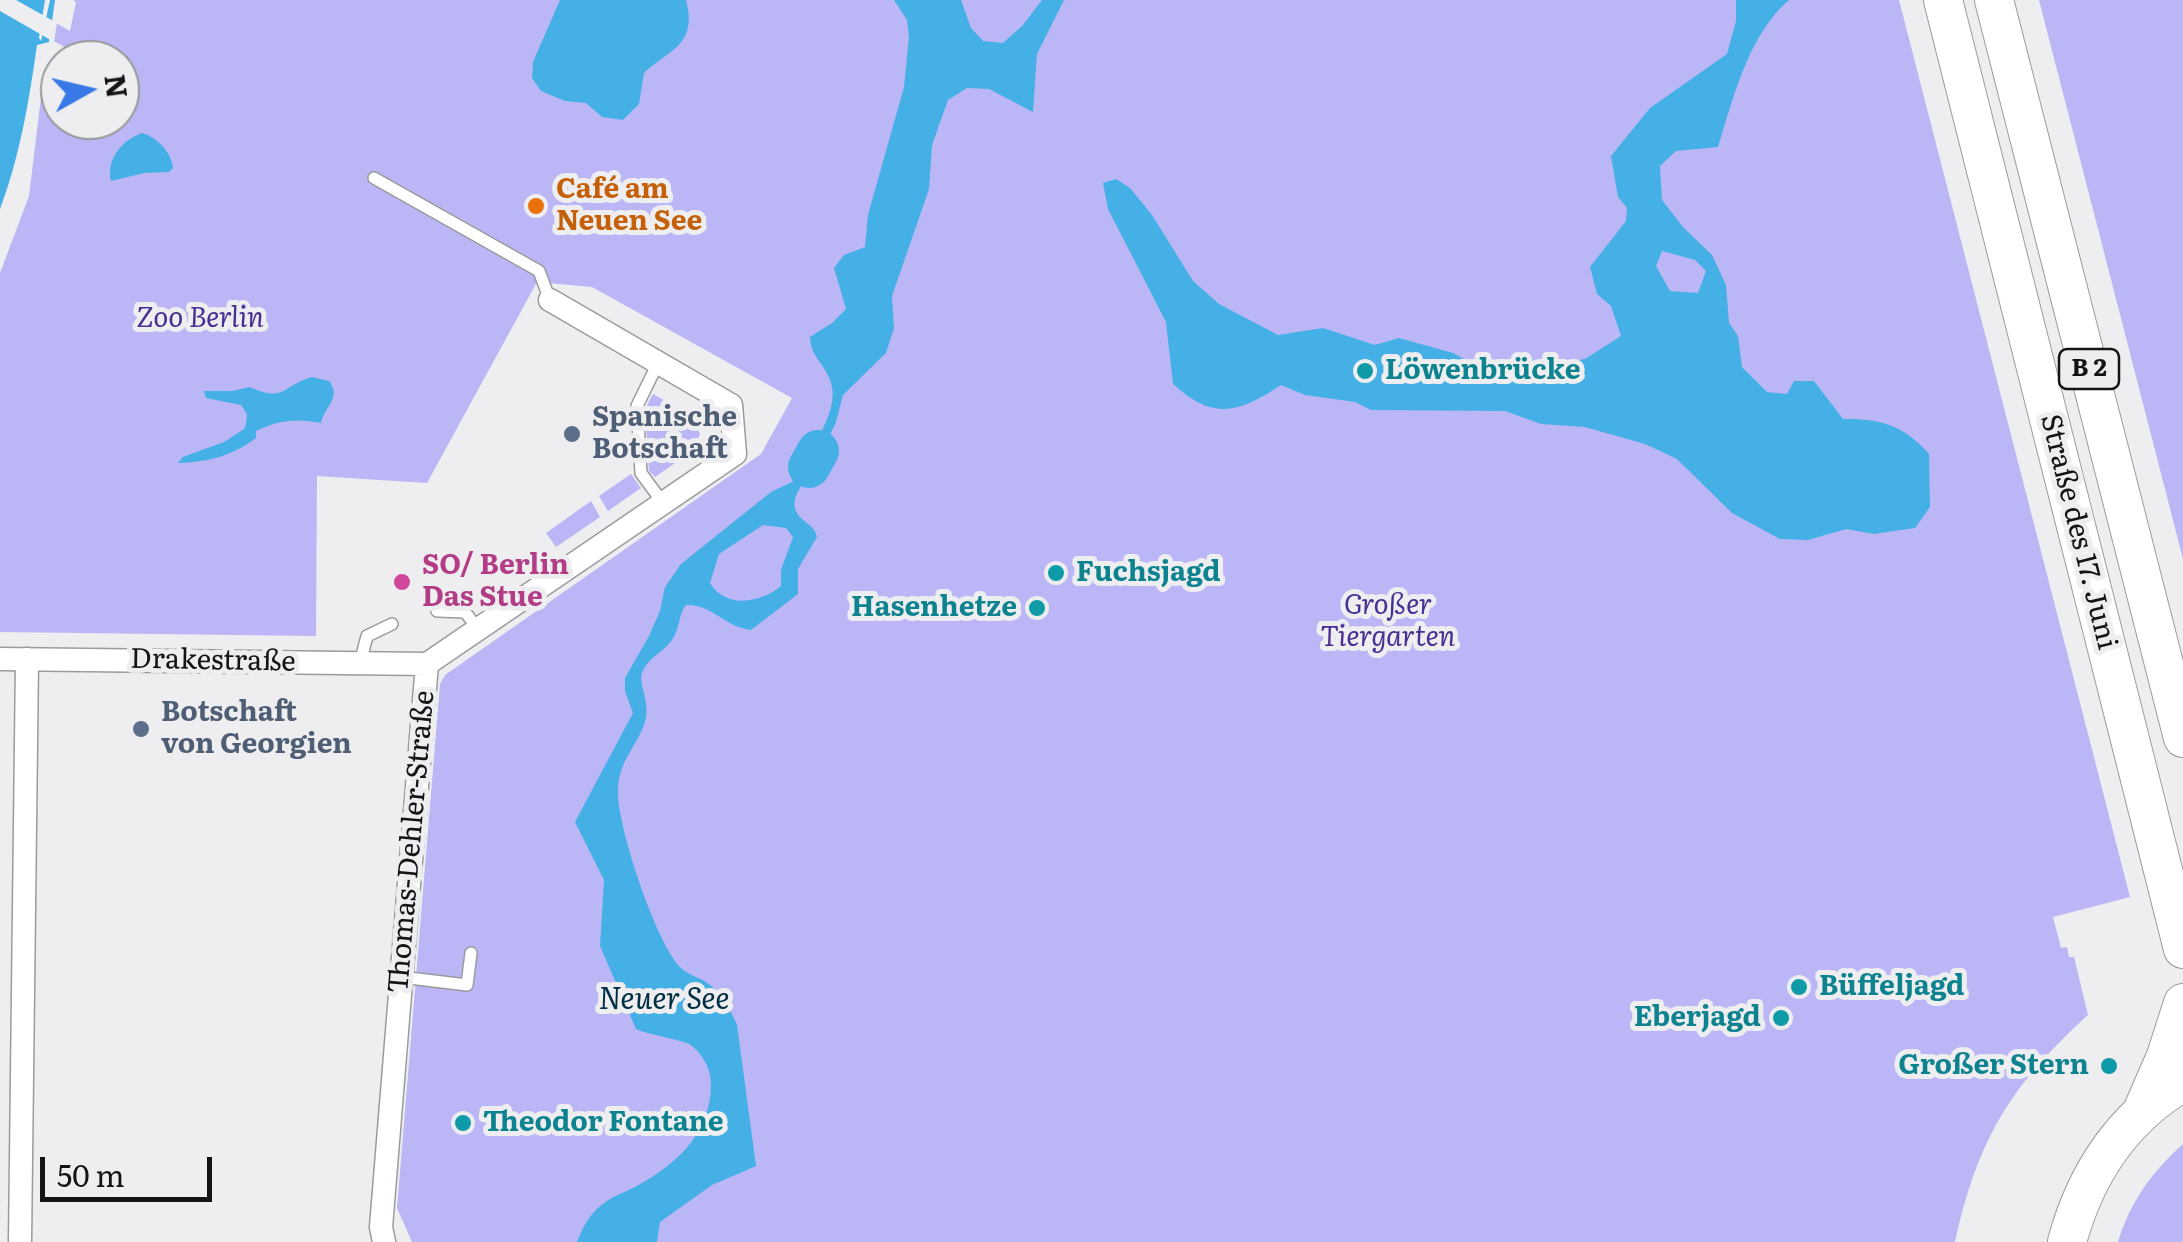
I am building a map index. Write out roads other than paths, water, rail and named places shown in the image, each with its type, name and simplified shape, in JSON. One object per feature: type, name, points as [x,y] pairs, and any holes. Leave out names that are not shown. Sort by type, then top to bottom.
[{"type":"main road","name":"Straße des 17. Juni","points":[[1943,0],[2183,949]]},
{"type":"main road","name":"Straße des 17. Juni","points":[[1994,0],[2183,738]]},
{"type":"main road","points":[[2142,1112],[2183,1003]]},
{"type":"main road","points":[[2068,1242],[2093,1174],[2120,1134],[2183,1082]]},
{"type":"street","points":[[550,300],[658,363]]},
{"type":"street","name":"Thomas-Dehler-Straße","points":[[384,1242],[380,1227],[427,664],[734,454],[732,405],[658,363]]},
{"type":"street","name":"Drakestraße","points":[[0,659],[427,664]]},
{"type":"street","points":[[20,1242],[27,659]]},
{"type":"lane","points":[[374,178],[539,271],[550,300]]},
{"type":"lane","points":[[658,363],[637,406],[641,473],[663,503]]},
{"type":"lane","points":[[437,611],[465,612],[478,630]]},
{"type":"lane","points":[[360,663],[367,636],[392,624]]},
{"type":"lane","points":[[400,978],[467,984],[470,953]]},
{"type":"water","points":[[0,0],[45,0],[27,108],[0,209]]},
{"type":"water","points":[[50,0],[55,0],[49,40],[41,40]]},
{"type":"water","points":[[560,0],[686,0],[689,15],[685,37],[644,73],[639,104],[623,120],[602,117],[586,103],[565,101],[541,91],[532,78],[533,62]]},
{"type":"water","points":[[894,0],[961,0],[971,28],[983,41],[1003,43],[1042,0],[1064,0],[1037,54],[1033,112],[989,89],[967,88],[948,100],[932,145],[929,189],[892,296],[894,328],[886,353],[843,395],[822,453],[813,448],[833,398],[810,337],[846,309],[834,268],[844,255],[865,247],[868,215],[904,87],[909,37],[907,20]]},
{"type":"water","points":[[1736,0],[1789,0],[1763,30],[1753,49],[1718,147],[1676,151],[1660,166],[1662,200],[1712,255],[1726,285],[1729,323],[1738,336],[1742,367],[1767,392],[1787,394],[1794,381],[1814,381],[1843,419],[1869,420],[1901,430],[1929,454],[1930,507],[1915,528],[1874,534],[1846,529],[1808,540],[1780,539],[1732,513],[1677,459],[1645,444],[1585,427],[1541,424],[1505,411],[1371,410],[1355,402],[1305,395],[1281,385],[1252,402],[1226,409],[1201,404],[1173,384],[1166,322],[1108,209],[1103,183],[1116,179],[1130,188],[1152,215],[1193,281],[1219,304],[1278,335],[1323,328],[1375,345],[1399,338],[1453,353],[1479,367],[1548,365],[1585,359],[1621,336],[1611,306],[1597,294],[1590,267],[1626,221],[1627,208],[1618,197],[1611,156],[1650,108],[1727,54],[1736,21]],"holes":[[[1662,251],[1695,260],[1706,271],[1698,293],[1670,291],[1656,266]]]},
{"type":"water","points":[[140,134],[163,146],[173,168],[169,172],[111,181],[111,165],[117,151],[128,140],[140,140]]},
{"type":"water","points":[[312,377],[329,381],[334,392],[321,423],[296,420],[272,424],[256,431],[256,438],[229,454],[178,463],[183,457],[224,442],[246,424],[247,414],[241,405],[206,398],[204,391],[250,387],[277,393]]},
{"type":"water","name":"Neuer See","points":[[804,464],[813,469],[795,500],[797,513],[817,537],[798,569],[798,594],[751,630],[703,608],[686,605],[672,640],[642,673],[646,717],[618,788],[630,853],[670,954],[680,967],[721,996],[737,1025],[756,1166],[712,1185],[660,1222],[657,1242],[577,1242],[598,1208],[662,1170],[687,1147],[705,1119],[711,1084],[705,1061],[694,1047],[636,1029],[600,946],[604,880],[575,822],[633,713],[625,678],[660,611],[665,587],[681,564],[771,492],[792,482]],"holes":[[[763,525],[786,528],[793,537],[781,570],[781,586],[773,592],[754,599],[734,600],[710,583],[719,554]]]},
{"type":"waterway","points":[[809,467],[818,451]]},
{"type":"place","name":"Café am Neuen See","points":[[536,206]]},
{"type":"place","name":"Löwenbrücke","points":[[1365,371]]},
{"type":"place","name":"Spanische Botschaft","points":[[572,434]]},
{"type":"place","name":"Fuchsjagd","points":[[1056,573]]},
{"type":"place","name":"SO/ Berlin Das Stue","points":[[402,582]]},
{"type":"place","name":"Hasenhetze","points":[[1037,608]]},
{"type":"place","name":"Botschaft von Georgien","points":[[141,729]]},
{"type":"place","name":"Büffeljagd","points":[[1799,987]]},
{"type":"place","name":"Eberjagd","points":[[1781,1018]]},
{"type":"place","name":"Großer Stern","points":[[2109,1066]]},
{"type":"place","name":"Theodor Fontane","points":[[463,1123]]},
{"type":"park label","name":"Zoo Berlin","points":[[200,319]]},
{"type":"park label","name":"Großer Tiergarten","points":[[1388,622]]}]
